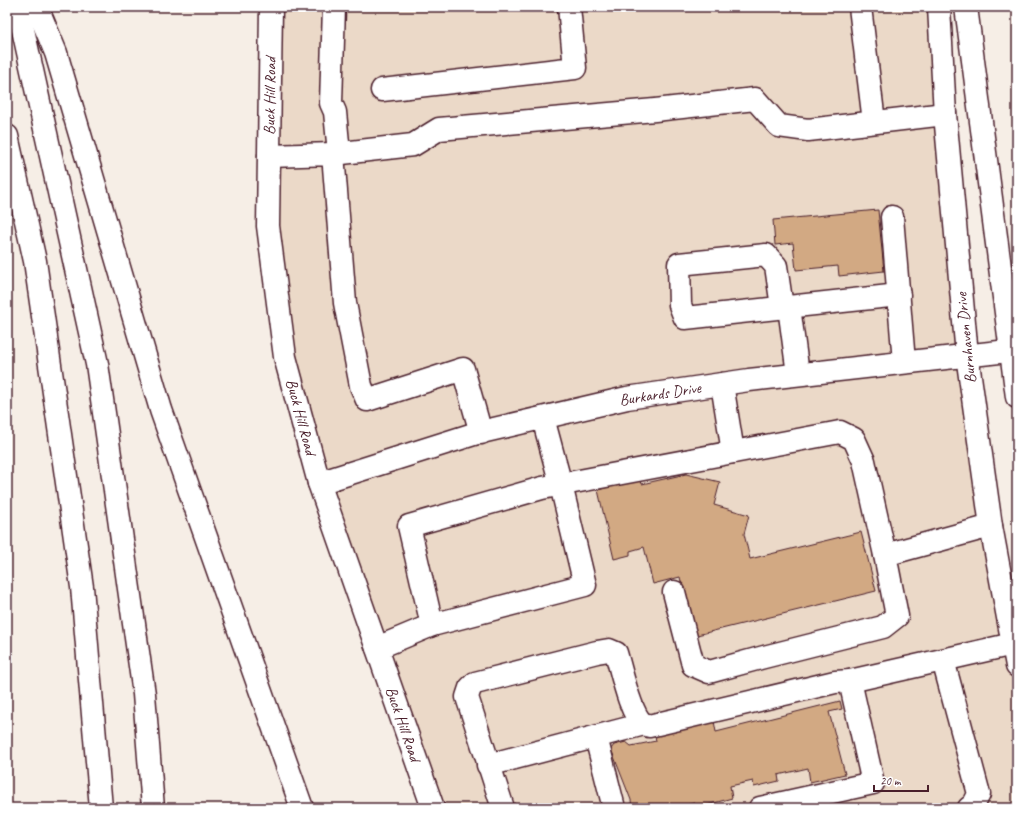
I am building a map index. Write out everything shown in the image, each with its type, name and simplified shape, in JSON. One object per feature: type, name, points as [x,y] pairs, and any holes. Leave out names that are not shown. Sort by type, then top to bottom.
[{"type":"main road","points":[[18,7],[97,364],[144,694],[153,808]]},
{"type":"main road","points":[[37,7],[56,53],[161,410],[302,808]]},
{"type":"main road","name":"Buck Hill Road","points":[[271,7],[268,226],[285,357],[319,483],[433,808]]},
{"type":"main road","points":[[334,7],[331,103],[335,112],[345,303],[361,386],[367,400],[462,369],[481,433]]},
{"type":"main road","points":[[382,90],[575,68],[570,7]]},
{"type":"main road","points":[[860,7],[874,122]]},
{"type":"main road","name":"Burnhaven Drive","points":[[939,7],[945,114],[967,355],[992,526],[1017,666]]},
{"type":"main road","points":[[966,7],[996,232],[1014,351],[1017,397]]},
{"type":"main road","points":[[268,156],[336,153],[413,145],[439,129],[655,110],[755,99],[779,126],[808,130],[945,114]]},
{"type":"main road","points":[[7,136],[35,261],[82,587],[101,808]]},
{"type":"main road","points":[[892,217],[904,362]]},
{"type":"main road","points":[[798,374],[785,307],[776,266],[766,255],[679,264],[680,305],[685,318],[785,307],[899,295]]},
{"type":"main road","name":"Burkards Drive","points":[[319,483],[481,433],[628,398],[798,374],[1014,351]]},
{"type":"main road","points":[[722,384],[733,452]]},
{"type":"main road","points":[[377,648],[432,624],[585,585],[543,418]]},
{"type":"main road","points":[[432,624],[409,526],[542,488],[840,432],[854,439],[864,462],[897,616],[884,627],[709,672],[693,666],[674,592]]},
{"type":"main road","points":[[885,555],[992,526]]},
{"type":"main road","points":[[503,808],[467,697],[470,688],[475,683],[609,650],[616,653],[630,701],[638,718],[644,724],[649,726],[835,682],[850,681],[1013,644]]},
{"type":"main road","points":[[943,660],[979,794],[974,804],[969,808]]},
{"type":"main road","points":[[760,808],[873,783],[850,681]]},
{"type":"main road","points":[[488,765],[644,724]]},
{"type":"main road","points":[[596,737],[614,808]]},
{"type":"shaded area","points":[[271,7],[939,7],[945,114],[1017,666],[1017,808],[433,808],[319,483],[268,226]]},
{"type":"building","points":[[878,210],[884,271],[839,276],[838,266],[796,270],[793,243],[775,245],[773,220]]},
{"type":"building","points":[[686,474],[720,482],[714,505],[749,515],[744,534],[750,559],[861,532],[876,591],[693,636],[680,577],[653,584],[644,547],[630,551],[630,555],[614,559],[598,490],[640,478],[642,484]]},
{"type":"building","points":[[840,701],[842,709],[829,712],[845,774],[810,782],[808,768],[778,775],[779,781],[754,787],[753,781],[730,786],[732,798],[696,808],[694,803],[674,808],[632,808],[631,800],[611,749],[614,745],[626,742],[631,746],[656,741],[655,736],[714,721],[716,732]]}]
